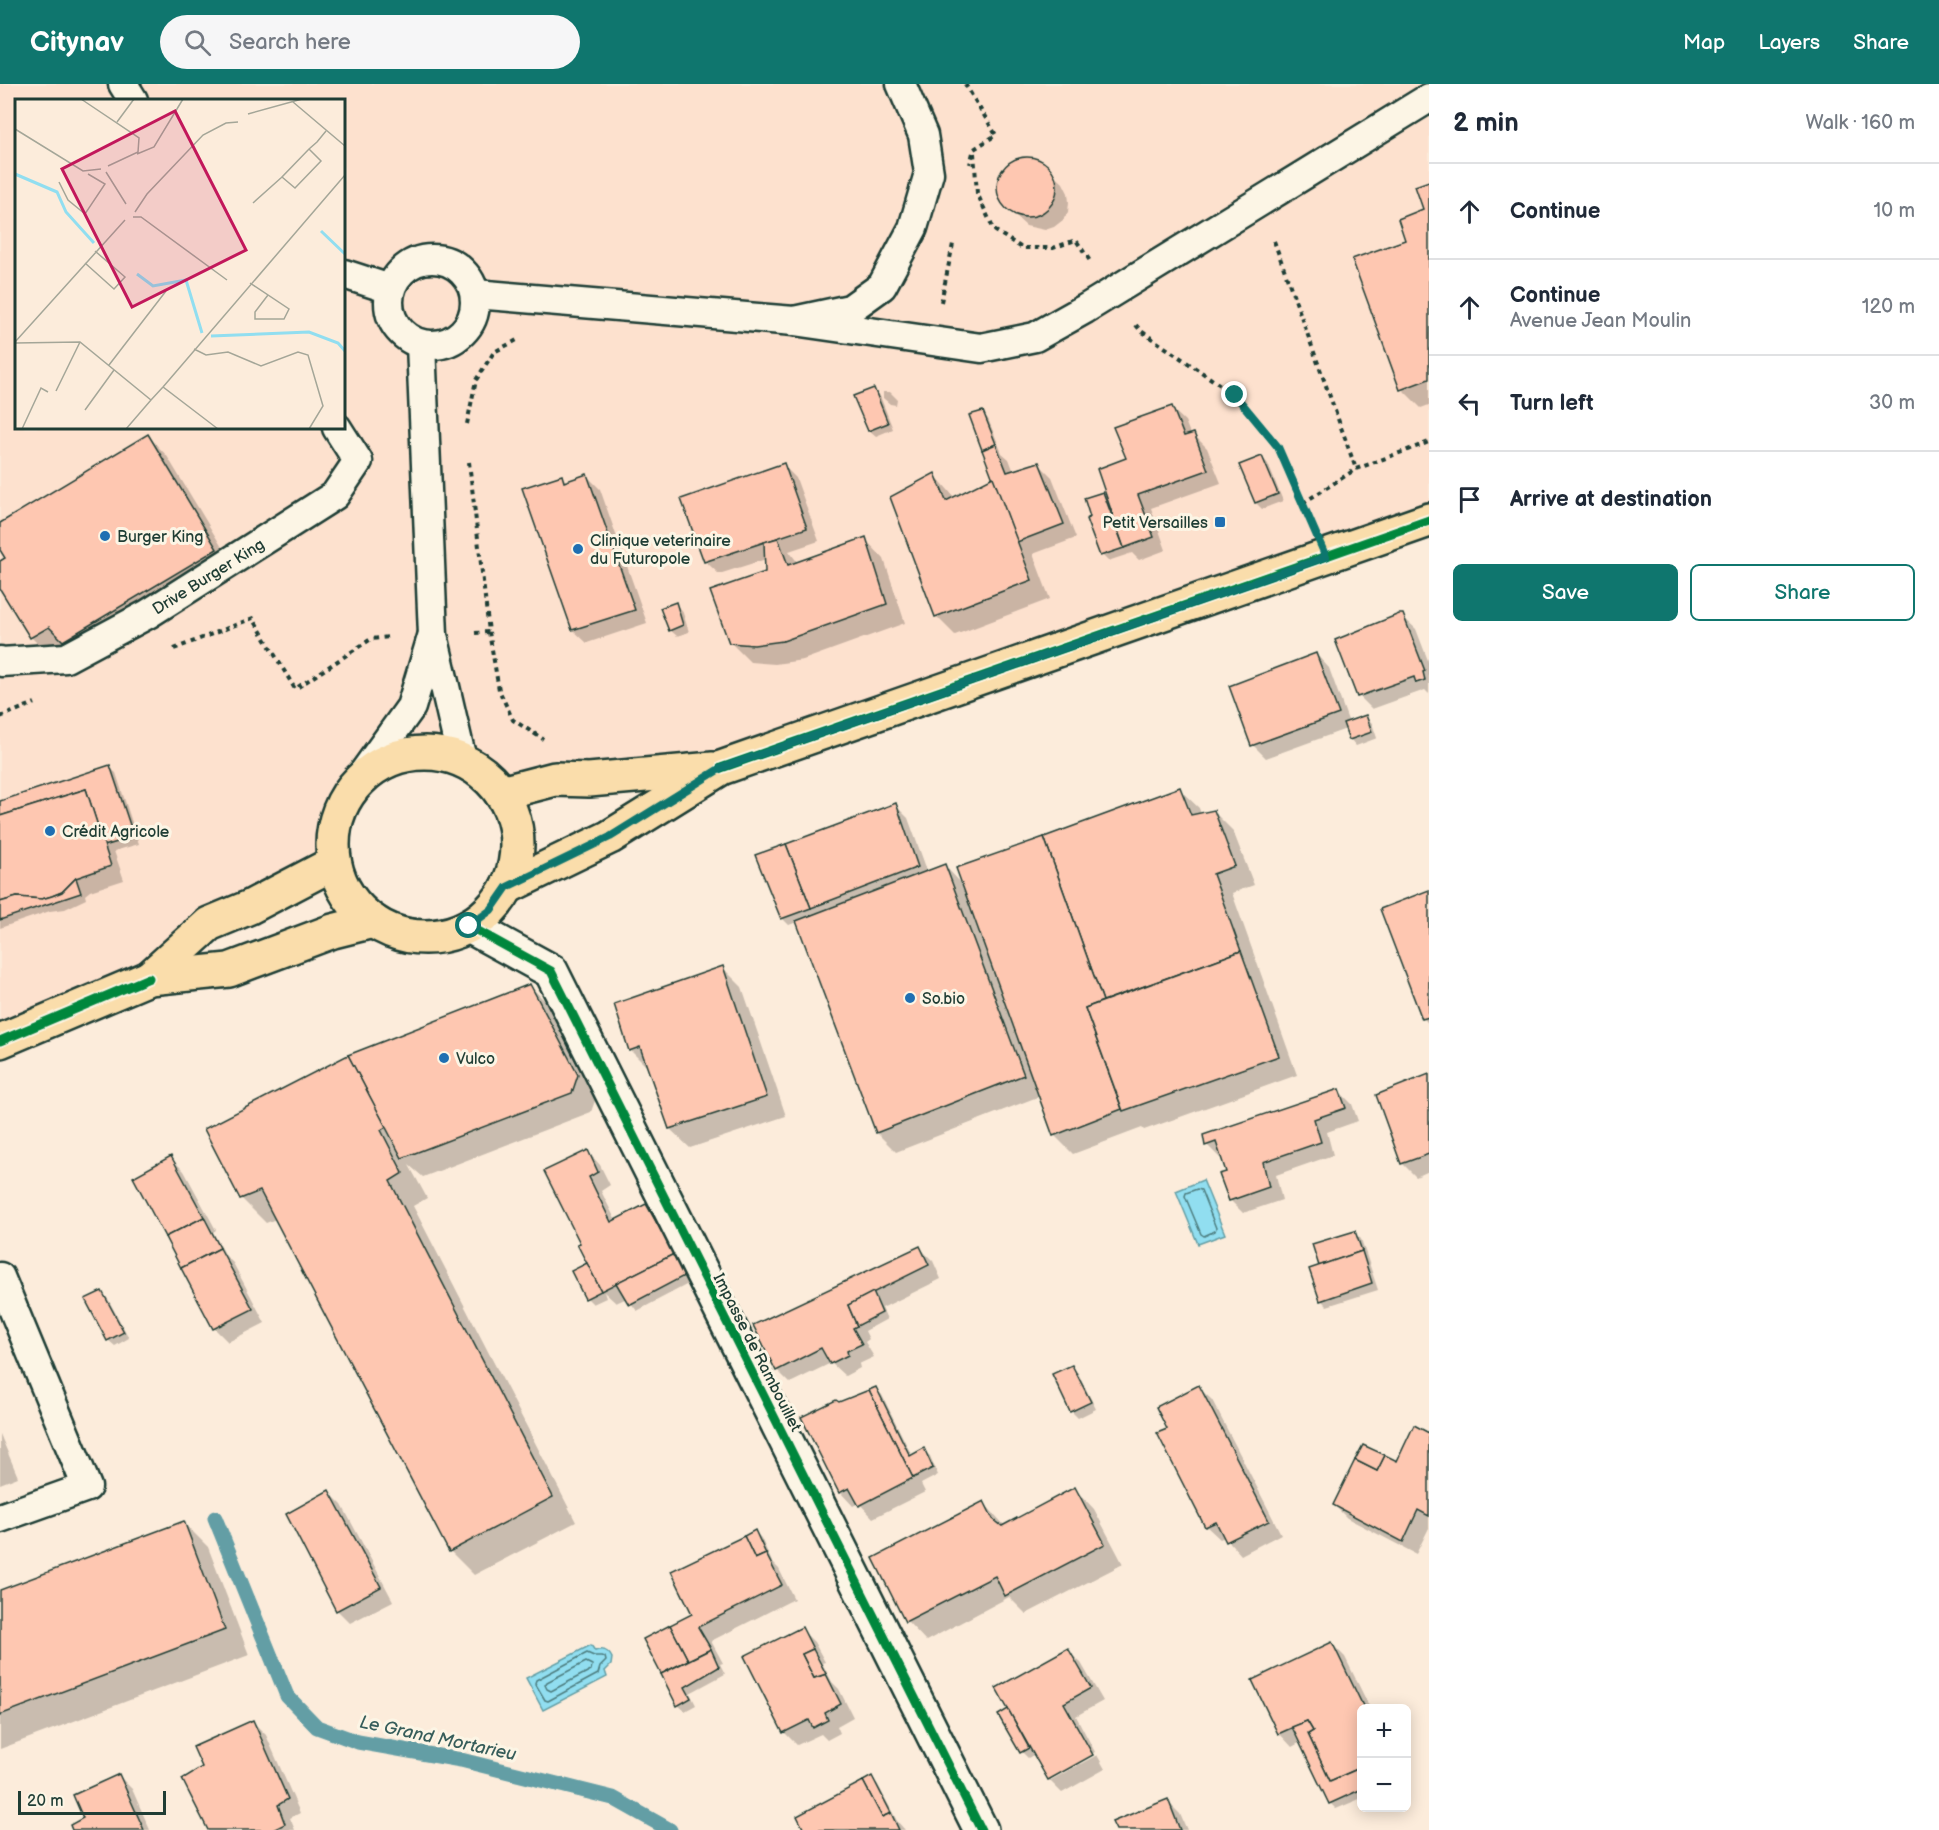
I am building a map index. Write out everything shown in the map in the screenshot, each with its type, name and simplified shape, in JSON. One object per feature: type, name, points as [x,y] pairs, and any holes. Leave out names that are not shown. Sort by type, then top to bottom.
[{"type":"main road","points":[[507,887],[610,837],[721,768],[1429,520]]},
{"type":"main road","points":[[429,753],[462,760],[484,774],[501,793],[512,814],[517,839],[515,863],[507,887],[491,910],[469,926],[445,935],[420,937],[395,933],[373,921],[355,905],[342,885],[334,863],[333,838],[340,807],[357,782],[371,770],[399,757],[429,753]]},
{"type":"main road","points":[[501,793],[555,779],[588,780],[721,768]]},
{"type":"main road","points":[[149,978],[209,924],[250,907],[334,863]]},
{"type":"main road","points":[[0,1041],[149,978],[229,970],[333,932],[373,921]]},
{"type":"street","name":"Impasse de Rambouillet","points":[[469,926],[551,971],[981,1830]]},
{"type":"lane","points":[[123,84],[132,99]]},
{"type":"lane","points":[[794,321],[850,309],[882,286],[913,228],[929,173],[923,135],[902,84]]},
{"type":"lane","points":[[475,294],[794,321],[981,348],[1035,337],[1429,98]]},
{"type":"lane","points":[[434,258],[448,261],[461,269],[470,281],[475,294],[476,309],[471,323],[462,334],[449,343],[435,346],[421,344],[408,338],[391,317],[388,303],[390,289],[397,276],[406,267],[419,260],[434,258]]},
{"type":"lane","points":[[345,274],[390,289]]},
{"type":"lane","points":[[421,344],[433,635],[462,760]]},
{"type":"lane","name":"Drive Burger King","points":[[0,661],[66,658],[148,614],[335,495],[358,461],[338,429]]},
{"type":"lane","points":[[357,782],[411,707],[433,635]]},
{"type":"lane","points":[[0,1277],[87,1487],[0,1518]]},
{"type":"path","points":[[965,84],[996,135],[974,149],[969,172]]},
{"type":"path","points":[[974,149],[977,193],[994,230],[1022,248],[1053,248],[1076,240],[1111,293],[1141,331],[1235,395],[1278,447],[1326,557]]},
{"type":"path","points":[[1271,233],[1356,469]]},
{"type":"path","points":[[932,341],[954,241]]},
{"type":"path","points":[[466,430],[476,380],[494,352],[524,337]]},
{"type":"path","points":[[1303,503],[1356,469],[1429,442]]},
{"type":"path","points":[[469,454],[489,632],[499,690],[513,720],[544,739],[579,754],[588,780]]},
{"type":"path","points":[[165,652],[253,618],[296,689],[371,639],[489,632]]},
{"type":"path","points":[[0,717],[44,699]]},
{"type":"shaded area","points":[[0,84],[1429,84],[1429,521],[721,768],[493,783],[473,766],[445,755],[429,753],[399,757],[371,770],[357,782],[340,807],[333,838],[334,863],[149,978],[0,1041]]},
{"type":"water","points":[[1203,1180],[1225,1234],[1198,1244],[1176,1191]]},
{"type":"water","points":[[591,1645],[595,1651],[605,1650],[612,1658],[611,1665],[605,1671],[607,1677],[543,1710],[526,1678]]},
{"type":"building","points":[[1027,157],[1044,162],[1052,170],[1057,187],[1052,204],[1044,212],[1027,217],[1010,212],[1002,204],[997,187],[1002,170],[1010,162]]},
{"type":"building","points":[[1429,181],[1429,379],[1400,390],[1352,259],[1405,240],[1398,219],[1423,209],[1415,186]]},
{"type":"building","points":[[874,388],[888,423],[868,431],[853,396]]},
{"type":"building","points":[[1172,406],[1184,436],[1194,433],[1208,470],[1138,495],[1154,537],[1124,548],[1097,469],[1126,458],[1113,427]]},
{"type":"building","points":[[983,411],[996,444],[982,450],[969,415]]},
{"type":"building","name":"Burger King","points":[[148,434],[217,549],[63,641],[49,627],[30,638],[0,589],[0,561],[5,558],[0,550],[0,523]]},
{"type":"building","points":[[996,444],[1007,472],[1039,462],[1064,524],[1017,542],[982,450]]},
{"type":"building","points":[[1262,456],[1278,494],[1255,503],[1239,465]]},
{"type":"building","points":[[784,463],[807,528],[704,562],[681,499]]},
{"type":"building","points":[[935,473],[946,501],[993,477],[1032,580],[935,617],[890,497]]},
{"type":"building","name":"Clinique veterinaire du Futuropole","points":[[587,474],[635,610],[572,630],[522,488],[562,475],[564,482]]},
{"type":"building","points":[[1103,492],[1124,548],[1100,556],[1086,519],[1090,517],[1084,498]]},
{"type":"building","points":[[866,537],[887,604],[783,641],[754,645],[729,643],[710,591],[765,572],[764,542],[778,538],[788,565]]},
{"type":"building","points":[[676,602],[683,625],[669,631],[660,608]]},
{"type":"building","points":[[1403,614],[1425,671],[1423,672],[1425,680],[1416,683],[1414,677],[1357,697],[1335,640]]},
{"type":"building","points":[[1316,653],[1339,714],[1251,746],[1229,686]]},
{"type":"building","points":[[1366,715],[1372,732],[1349,740],[1343,723]]},
{"type":"building","points":[[110,765],[134,837],[104,846],[86,789],[0,816],[0,801]]},
{"type":"building","points":[[1180,787],[1191,815],[1214,810],[1235,866],[1213,874],[1241,951],[1103,1001],[1044,837]]},
{"type":"building","name":"Crédit Agricole","points":[[86,789],[111,866],[76,878],[62,892],[52,896],[42,899],[17,897],[0,902],[0,816]]},
{"type":"building","points":[[896,803],[918,867],[811,908],[786,844]]},
{"type":"building","points":[[1044,837],[1103,1001],[1085,1008],[1122,1109],[1053,1136],[956,868]]},
{"type":"building","points":[[786,844],[811,908],[781,919],[755,855]]},
{"type":"building","name":"So.bio","points":[[945,864],[1024,1075],[876,1133],[796,921]]},
{"type":"building","points":[[76,878],[81,893],[0,920],[0,902],[17,897],[42,899],[52,896],[62,892]]},
{"type":"building","points":[[1429,890],[1429,1017],[1422,1019],[1380,909]]},
{"type":"building","points":[[1241,951],[1279,1056],[1123,1111],[1085,1008]]},
{"type":"building","points":[[723,966],[767,1097],[669,1129],[640,1047],[629,1051],[614,1004]]},
{"type":"building","points":[[530,984],[578,1075],[572,1093],[402,1158],[348,1055]]},
{"type":"building","points":[[348,1055],[386,1127],[381,1130],[403,1173],[390,1181],[553,1497],[449,1552],[260,1191],[240,1199],[204,1129]]},
{"type":"building","points":[[1429,1074],[1429,1154],[1401,1164],[1376,1095]]},
{"type":"building","points":[[1339,1089],[1346,1108],[1314,1119],[1321,1142],[1263,1162],[1269,1187],[1229,1201],[1219,1174],[1226,1172],[1216,1142],[1205,1146],[1203,1135]]},
{"type":"building","points":[[588,1150],[598,1172],[589,1177],[611,1222],[646,1204],[674,1254],[601,1291],[544,1171]]},
{"type":"building","points":[[171,1156],[204,1217],[165,1237],[133,1177]]},
{"type":"building","points":[[204,1217],[220,1248],[181,1268],[165,1237]]},
{"type":"building","points":[[1355,1231],[1362,1251],[1319,1266],[1312,1244]]},
{"type":"building","points":[[920,1246],[929,1265],[848,1305],[857,1326],[853,1328],[862,1344],[847,1351],[848,1355],[830,1364],[821,1348],[776,1371],[753,1325]]},
{"type":"building","points":[[220,1248],[253,1309],[213,1329],[181,1268]]},
{"type":"building","points":[[1362,1251],[1372,1283],[1320,1301],[1309,1269]]},
{"type":"building","points":[[674,1254],[684,1276],[629,1305],[616,1283]]},
{"type":"building","points":[[587,1263],[601,1291],[585,1299],[571,1271]]},
{"type":"building","points":[[102,1291],[124,1332],[107,1341],[85,1299]]},
{"type":"building","points":[[873,1292],[882,1313],[857,1326],[848,1305]]},
{"type":"building","points":[[1072,1365],[1091,1402],[1070,1412],[1052,1374]]},
{"type":"building","points":[[1199,1385],[1269,1521],[1226,1542],[1216,1522],[1205,1527],[1157,1433],[1167,1429],[1156,1407]]},
{"type":"building","points":[[876,1387],[910,1456],[924,1448],[933,1468],[913,1478],[869,1390]]},
{"type":"building","points":[[869,1390],[913,1478],[859,1506],[849,1488],[839,1493],[801,1417],[836,1400],[839,1402]]},
{"type":"building","points":[[1414,1425],[1429,1433],[1429,1516],[1418,1510],[1403,1542],[1333,1505],[1355,1460],[1377,1471],[1385,1455],[1397,1461]]},
{"type":"building","points":[[1363,1445],[1385,1455],[1377,1471],[1355,1460]]},
{"type":"building","points":[[1075,1487],[1105,1544],[1005,1596],[995,1576],[905,1622],[873,1558],[984,1501],[993,1519],[1002,1526]]},
{"type":"building","points":[[329,1490],[381,1587],[336,1611],[286,1514]]},
{"type":"building","points":[[184,1521],[225,1630],[0,1715],[0,1590]]},
{"type":"building","points":[[755,1530],[766,1554],[755,1559],[744,1536]]},
{"type":"building","points":[[744,1536],[755,1559],[766,1554],[782,1585],[698,1627],[711,1649],[688,1660],[670,1625],[692,1614],[671,1571]]},
{"type":"building","points":[[670,1625],[688,1660],[661,1674],[643,1639]]},
{"type":"building","points":[[802,1627],[813,1649],[802,1654],[814,1678],[826,1674],[841,1704],[825,1713],[828,1720],[813,1728],[809,1720],[783,1733],[744,1656]]},
{"type":"building","points":[[1332,1642],[1362,1704],[1357,1704],[1357,1769],[1330,1781],[1308,1734],[1313,1731],[1307,1721],[1278,1734],[1252,1680]]},
{"type":"building","points":[[1068,1648],[1091,1688],[1064,1703],[1093,1755],[1048,1780],[996,1688]]},
{"type":"building","points":[[711,1649],[719,1667],[685,1687],[691,1698],[677,1706],[661,1674]]},
{"type":"building","points":[[813,1649],[826,1674],[814,1678],[802,1654]]},
{"type":"building","points":[[1008,1709],[1029,1748],[1020,1753],[998,1715]]},
{"type":"building","points":[[253,1720],[288,1799],[278,1805],[285,1824],[273,1830],[208,1830],[182,1779],[202,1767],[193,1747]]},
{"type":"building","points":[[1307,1721],[1313,1731],[1308,1734],[1330,1781],[1357,1769],[1357,1791],[1329,1804],[1292,1727]]},
{"type":"building","points":[[119,1774],[144,1830],[72,1830],[70,1825],[83,1818],[73,1795]]},
{"type":"building","points":[[872,1776],[891,1813],[882,1817],[863,1781]]},
{"type":"building","points":[[863,1781],[882,1817],[891,1813],[899,1830],[804,1830],[797,1816]]},
{"type":"building","points":[[1168,1799],[1180,1830],[1116,1830],[1112,1822]]},
{"type":"waterway","name":"Le Grand Mortarieu","points":[[215,1518],[287,1696],[317,1727],[358,1742],[461,1760],[613,1798],[670,1830]]},
{"type":"cycle path","points":[[721,768],[1429,520]]},
{"type":"cycle path","points":[[469,926],[551,971],[981,1830]]},
{"type":"cycle path","points":[[0,1041],[149,978]]},
{"type":"place","name":"Petit Versailles","points":[[1220,522]]},
{"type":"place","name":"Burger King","points":[[105,536]]},
{"type":"place","name":"Clinique veterinaire du Futuropole","points":[[578,549]]},
{"type":"place","name":"Crédit Agricole","points":[[50,831]]},
{"type":"place","name":"So.bio","points":[[910,998]]},
{"type":"place","name":"Vulco","points":[[444,1058]]},
{"type":"route","points":[[469,926],[491,910],[507,887],[610,837],[721,768],[1326,557],[1278,447],[1235,395]]}]
